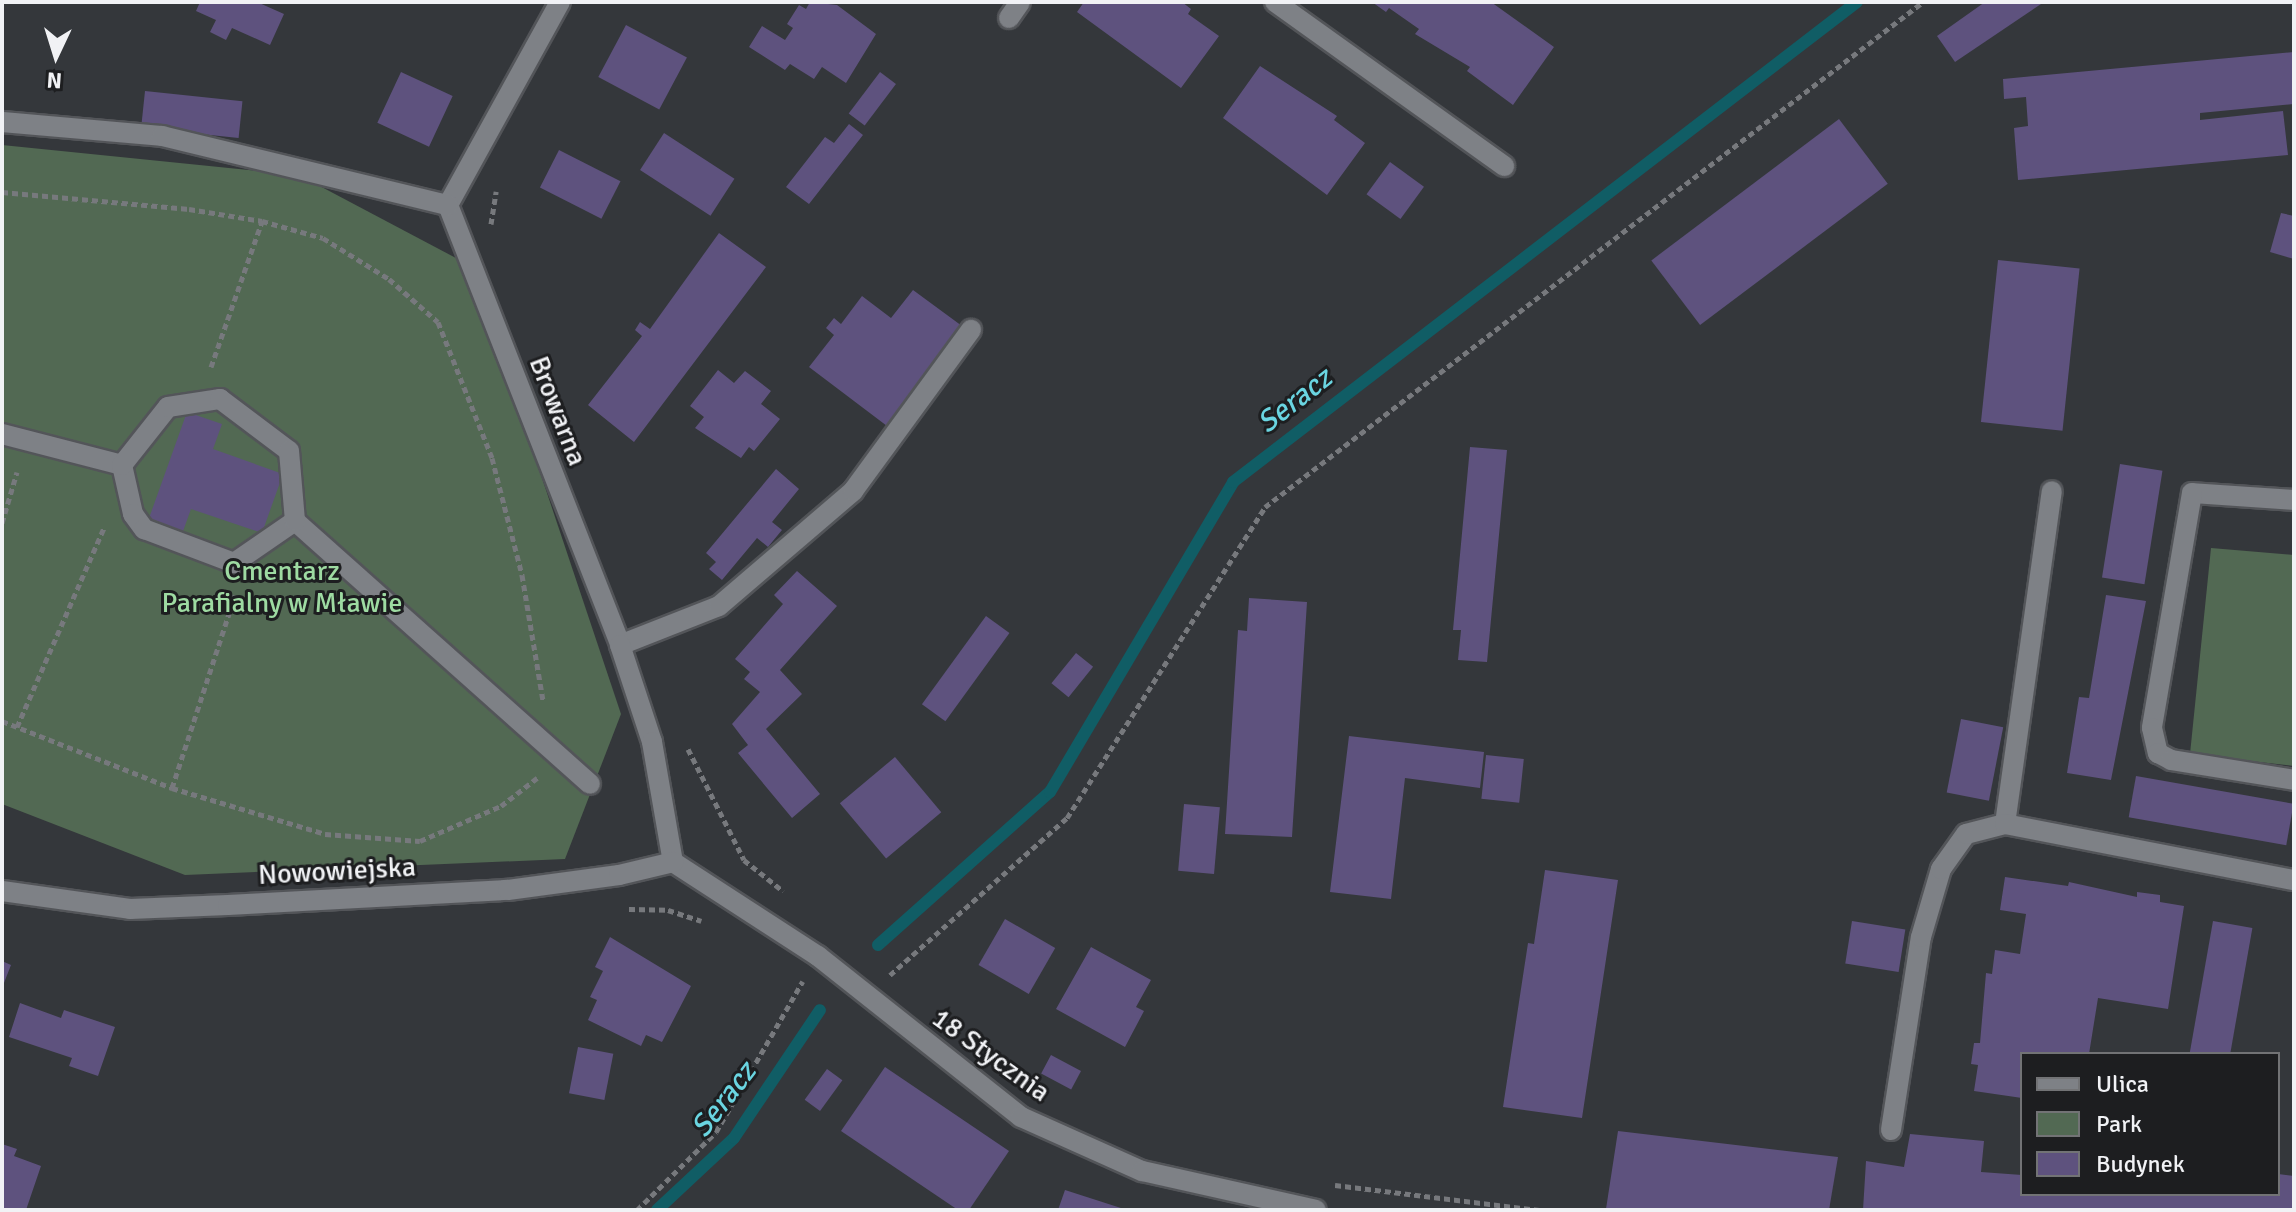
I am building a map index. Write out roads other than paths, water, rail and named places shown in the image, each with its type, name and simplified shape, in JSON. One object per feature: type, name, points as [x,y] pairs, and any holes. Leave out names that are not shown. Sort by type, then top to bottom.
[{"type":"street","points":[[2,122],[162,136],[448,205],[560,2]]},
{"type":"street","points":[[1275,2],[1504,166]]},
{"type":"street","name":"Browarna","points":[[448,205],[620,645],[652,742],[673,862]]},
{"type":"street","points":[[620,645],[719,606],[853,491],[971,330]]},
{"type":"street","points":[[122,465],[168,407],[220,399],[289,451],[295,521],[590,784]]},
{"type":"street","points":[[2,434],[122,465]]},
{"type":"street","points":[[122,465],[130,504],[144,529],[234,563],[295,521]]},
{"type":"street","points":[[2005,824],[2052,491]]},
{"type":"street","points":[[2294,500],[2192,493],[2152,728],[2158,753],[2171,760],[2294,780]]},
{"type":"street","points":[[1891,1130],[1921,937],[1941,869],[1966,834],[2005,824],[2294,880]]},
{"type":"street","name":"Nowowiejska","points":[[2,891],[130,909],[228,905],[508,890],[619,875],[673,862]]},
{"type":"street","name":"18 Stycznia","points":[[673,862],[818,956],[1021,1117],[1142,1171],[1316,1210]]},
{"type":"waterway","name":"Seracz","points":[[878,945],[1050,792],[1233,482],[1857,2]]},
{"type":"waterway","name":"Seracz","points":[[657,1210],[734,1138],[820,1010]]},
{"type":"park label","name":"Cmentarz Parafialny w Mławie","points":[[282,587]]}]
